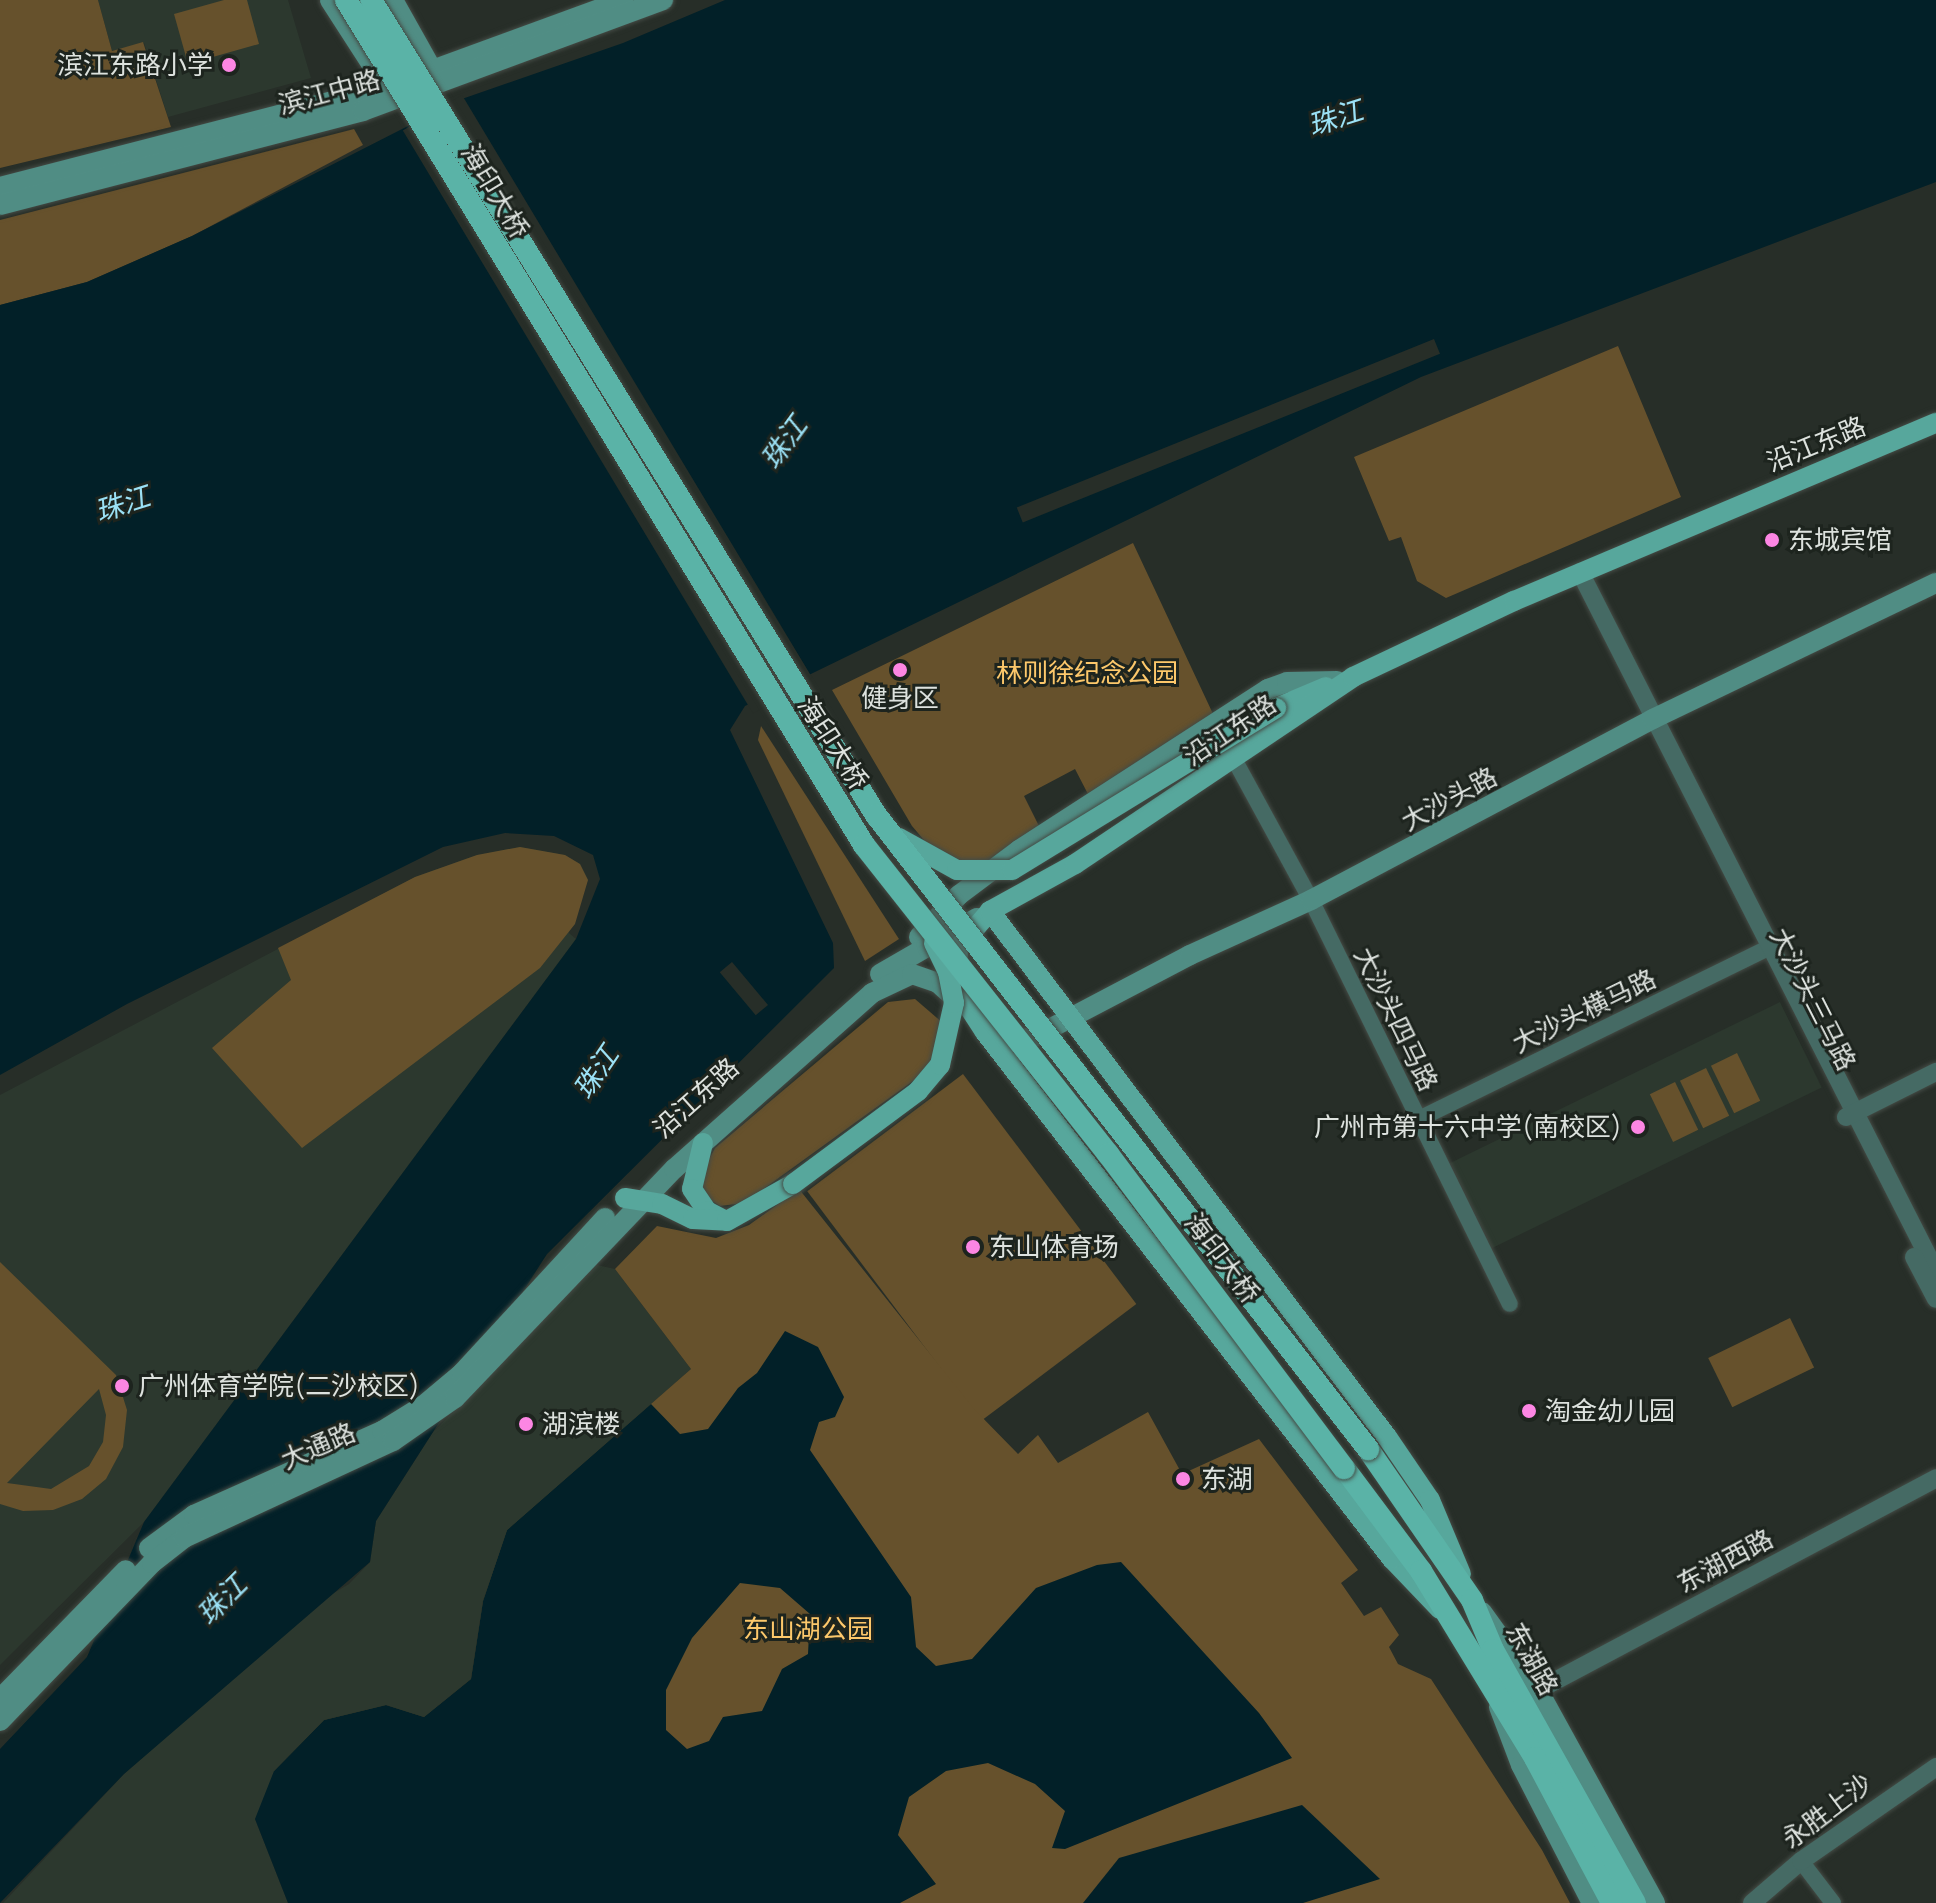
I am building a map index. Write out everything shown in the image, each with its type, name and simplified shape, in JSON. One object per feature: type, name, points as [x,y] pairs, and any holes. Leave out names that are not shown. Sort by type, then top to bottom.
[{"type":"highway","name":"海印大桥","points":[[346,0],[778,711],[864,845],[1108,1154],[1344,1468]]},
{"type":"highway","name":"海印大桥","points":[[371,0],[876,815],[1368,1449]]},
{"type":"highway","name":"东湖路","points":[[1368,1449],[1472,1600],[1493,1650],[1615,1899]]},
{"type":"highway","name":"东湖路","points":[[1344,1468],[1449,1618],[1615,1899]]},
{"type":"main road","points":[[330,0],[386,87],[415,94],[434,73],[393,0]]},
{"type":"main road","name":"滨江中路","points":[[0,187],[434,73],[624,0]]},
{"type":"main road","name":"滨江中路","points":[[0,205],[415,94],[663,0]]},
{"type":"main road","name":"沿江东路","points":[[634,1198],[876,977],[1075,864],[1353,677],[1580,572],[1936,423]]},
{"type":"main road","name":"大沙头路","points":[[985,1032],[1014,1043],[1069,1019],[1190,955],[1311,900],[1653,719],[1936,583]]},
{"type":"main road","points":[[876,815],[907,845],[940,864],[976,873],[1012,870],[1276,708],[1353,677]]},
{"type":"main road","points":[[876,977],[959,895],[1019,850],[1268,689],[1287,682],[1322,684],[1353,677]]},
{"type":"main road","points":[[1449,1618],[1392,1559],[985,1032],[965,1001],[956,960],[962,941],[990,911],[1084,1041],[1223,1215],[1430,1500],[1472,1600],[1538,1690],[1655,1903]]},
{"type":"main road","points":[[634,1198],[693,1219],[727,1221],[793,1184],[918,1091],[940,1065],[950,1037],[954,992],[944,961],[918,915]]},
{"type":"main road","name":"沿江东路","points":[[634,1198],[703,1143],[872,993],[905,975],[919,975],[951,993],[985,1032]]},
{"type":"main road","points":[[1020,1078],[1030,1060],[1047,1048],[1061,1040],[1084,1041]]},
{"type":"main road","points":[[703,1143],[692,1189],[707,1211],[727,1221]]},
{"type":"main road","name":"大通路","points":[[0,1699],[152,1563],[203,1525],[370,1452],[425,1422],[474,1380],[571,1262],[634,1198]]},
{"type":"main road","name":"大通路","points":[[0,1721],[80,1628]]},
{"type":"street","name":"大沙头三马路","points":[[1580,572],[1936,1299]]},
{"type":"street","name":"大沙头四马路","points":[[1234,759],[1311,900],[1510,1304]]},
{"type":"street","name":"大沙头横马路","points":[[1419,1119],[1765,950]]},
{"type":"street","points":[[1849,1116],[1936,1072]]},
{"type":"street","name":"大沙头三马路","points":[[1849,1116],[1936,1272]]},
{"type":"street","name":"东湖西路","points":[[1538,1690],[1936,1478]]},
{"type":"street","name":"永胜上沙","points":[[1752,1903],[1801,1861],[1936,1767]]},
{"type":"street","points":[[1801,1861],[1833,1903]]},
{"type":"shaded area","name":"滨江东路小学","points":[[98,0],[288,0],[311,78],[168,117],[144,43],[112,51]]},
{"type":"shaded area","name":"广州体育学院(二沙校区)","points":[[520,847],[565,855],[580,864],[588,880],[569,933],[576,939],[144,1522],[0,1665],[0,1095],[415,877],[477,855]]},
{"type":"shaded area","name":"广州市第十六中学(南校区)","points":[[1780,1002],[1822,1087],[1492,1248],[1450,1163]]},
{"type":"shaded area","points":[[588,1263],[615,1269],[691,1369],[508,1530],[483,1601],[471,1679],[424,1718],[386,1705],[255,1819],[288,1903],[3,1903],[124,1774],[317,1603],[349,1584],[370,1562],[376,1521],[433,1432],[491,1375]]},
{"type":"green space","points":[[0,0],[98,0],[112,51],[143,42],[171,127],[0,168]]},
{"type":"green space","points":[[224,0],[247,0],[259,44],[188,64],[174,14]]},
{"type":"green space","points":[[354,129],[363,145],[192,236],[87,282],[0,305],[0,220]]},
{"type":"green space","points":[[1618,346],[1681,497],[1446,598],[1417,581],[1401,537],[1389,541],[1354,457]]},
{"type":"green space","name":"林则徐纪念公园","points":[[1133,543],[1214,716],[1089,796],[1075,769],[1024,796],[1039,826],[985,866],[960,864],[934,852],[912,826],[832,690]]},
{"type":"green space","points":[[761,726],[899,939],[865,961],[758,740]]},
{"type":"green space","points":[[520,847],[565,855],[580,864],[588,880],[575,924],[540,968],[302,1148],[212,1048],[291,980],[278,948],[415,877],[477,855]]},
{"type":"green space","points":[[915,999],[944,1024],[939,1050],[924,1073],[744,1203],[720,1206],[702,1195],[703,1171],[715,1148],[888,1002]]},
{"type":"green space","points":[[1737,1053],[1760,1101],[1734,1113],[1711,1066]]},
{"type":"green space","points":[[1706,1068],[1729,1116],[1703,1128],[1680,1081]]},
{"type":"green space","name":"东山体育场","points":[[963,1074],[1136,1304],[981,1421],[807,1191]]},
{"type":"green space","points":[[1675,1082],[1698,1130],[1673,1142],[1650,1094]]},
{"type":"green space","name":"东山湖公园","points":[[799,1189],[974,1409],[1018,1454],[1038,1435],[1058,1463],[1148,1412],[1182,1474],[1259,1439],[1358,1570],[1341,1583],[1364,1616],[1381,1607],[1399,1635],[1389,1647],[1398,1664],[1431,1679],[1542,1850],[1570,1903],[289,1903],[274,1771],[324,1720],[386,1705],[424,1717],[471,1679],[483,1601],[507,1530],[691,1369],[615,1269],[657,1226],[716,1238],[749,1225]]},
{"type":"green space","points":[[0,1262],[116,1375],[127,1410],[123,1447],[106,1479],[82,1499],[53,1510],[23,1511],[0,1504]],"holes":[[[99,1389],[106,1415],[103,1442],[89,1466],[51,1489],[7,1483]]]},
{"type":"green space","points":[[1790,1318],[1814,1367],[1732,1407],[1708,1358]]},
{"type":"water","name":"珠江","points":[[725,0],[1936,0],[1936,182],[1421,377],[745,706],[730,730],[833,943],[834,968],[547,1254],[376,1521],[370,1562],[124,1774],[0,1903],[0,1749],[87,1657],[144,1522],[576,939],[600,879],[593,855],[554,836],[505,833],[443,847],[127,1004],[0,1075],[0,305],[87,282],[192,236],[459,100],[623,43]]},
{"type":"water","points":[[785,1331],[818,1347],[844,1397],[835,1417],[819,1422],[810,1450],[911,1597],[916,1647],[936,1666],[972,1659],[1036,1588],[1097,1565],[1121,1562],[1259,1713],[1292,1758],[1065,1849],[1052,1848],[1065,1811],[1035,1784],[988,1763],[946,1771],[909,1797],[898,1835],[936,1884],[900,1903],[288,1903],[255,1819],[274,1771],[324,1720],[386,1705],[424,1717],[471,1679],[483,1601],[507,1530],[651,1404],[680,1434],[708,1429],[738,1388],[757,1373]],"holes":[[[740,1583],[780,1588],[810,1614],[808,1654],[782,1669],[762,1711],[723,1717],[709,1741],[687,1749],[666,1730],[666,1690],[692,1638]]]},
{"type":"water","points":[[1302,1805],[1380,1879],[1303,1903],[1083,1903],[1119,1858]]},
{"type":"pier","points":[[462,95],[812,678],[753,713],[403,131]]},
{"type":"pier","points":[[1434,339],[1440,354],[1023,522],[1017,508]]},
{"type":"pier","points":[[732,962],[768,1005],[756,1015],[720,972]]},
{"type":"place","name":"滨江东路小学","points":[[229,65]]},
{"type":"place","name":"东城宾馆","points":[[1772,540]]},
{"type":"place","name":"健身区","points":[[900,670]]},
{"type":"place","name":"广州市第十六中学(南校区)","points":[[1638,1127]]},
{"type":"place","name":"东山体育场","points":[[973,1247]]},
{"type":"place","name":"广州体育学院(二沙校区)","points":[[122,1386]]},
{"type":"place","name":"淘金幼儿园","points":[[1529,1411]]},
{"type":"place","name":"湖滨楼","points":[[526,1424]]},
{"type":"place","name":"东湖","points":[[1183,1479]]}]
